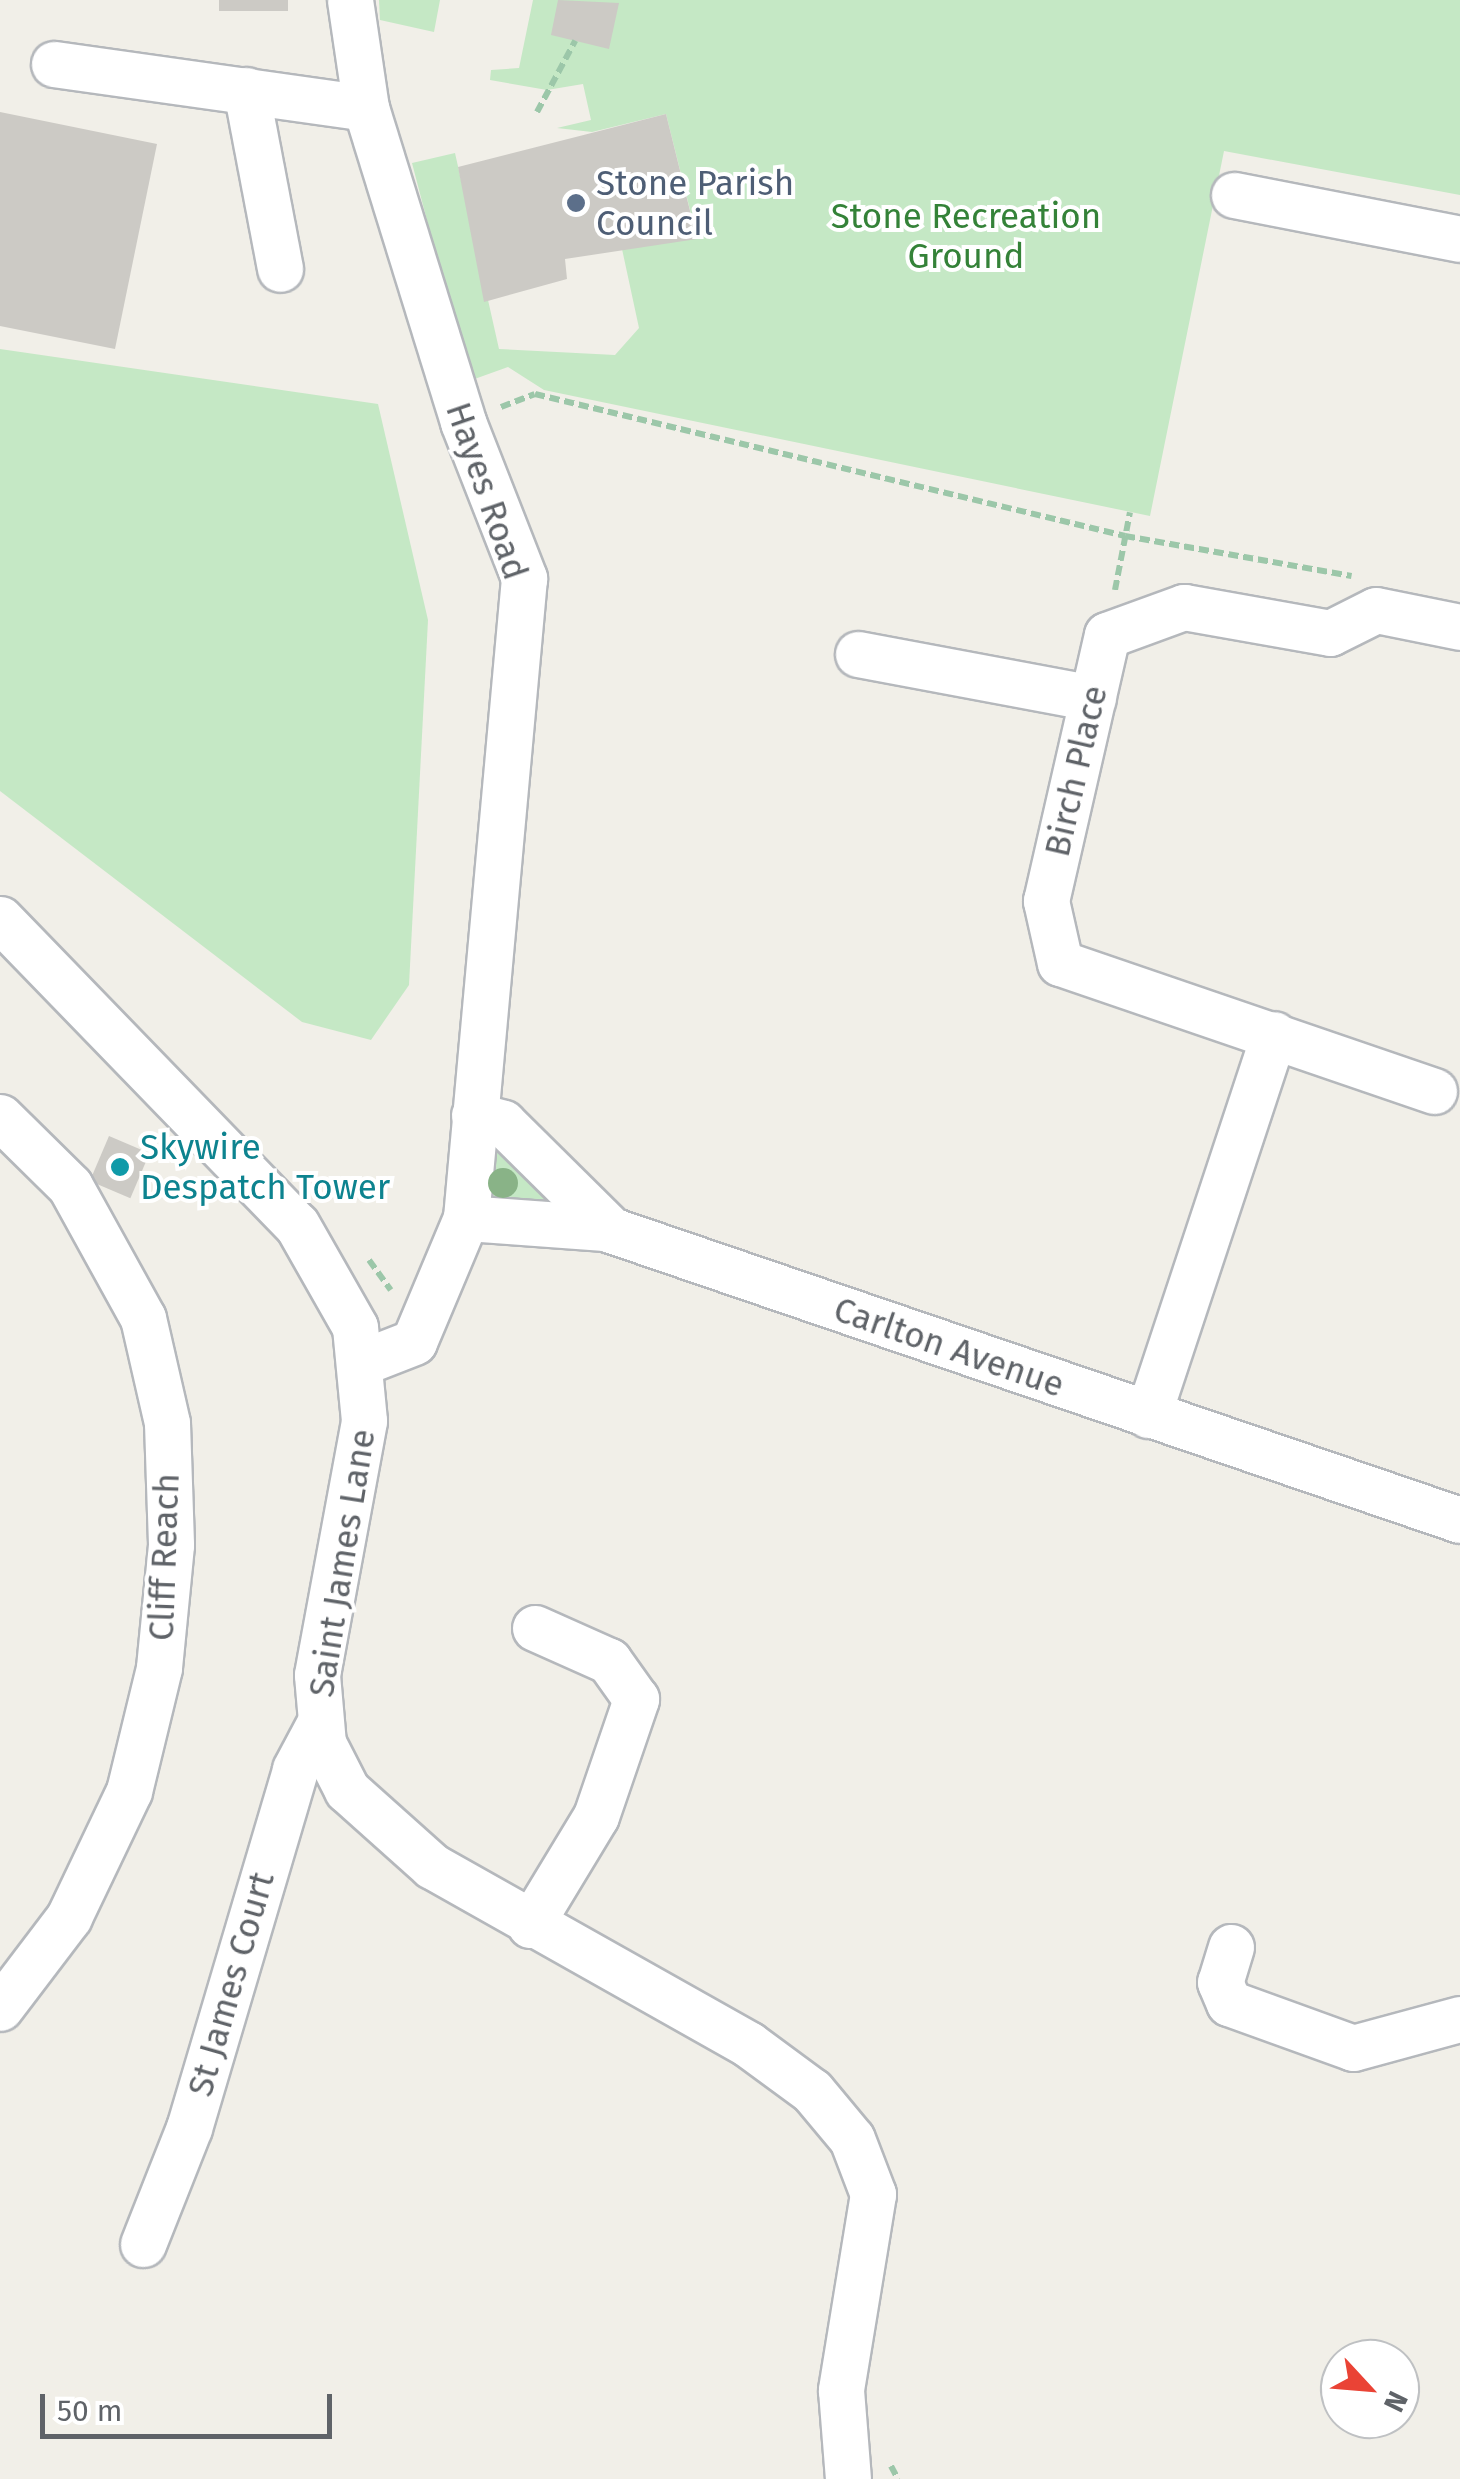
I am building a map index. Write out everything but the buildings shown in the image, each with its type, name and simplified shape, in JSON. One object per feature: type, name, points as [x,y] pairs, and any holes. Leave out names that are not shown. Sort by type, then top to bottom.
[{"type":"street","name":"Hayes Road","points":[[350,0],[366,108],[463,422],[524,578],[466,1218]]},
{"type":"street","points":[[54,64],[366,108]]},
{"type":"street","points":[[246,90],[280,268]]},
{"type":"street","points":[[1234,195],[1460,239]]},
{"type":"street","name":"Birch Place","points":[[1376,610],[1330,633],[1184,606],[1107,636],[1046,901],[1060,963],[1434,1091]]},
{"type":"street","points":[[1376,610],[1460,626]]},
{"type":"street","points":[[858,654],[1093,698]]},
{"type":"street","name":"Saint James Lane","points":[[0,919],[296,1225],[385,1354],[364,1421],[317,1676],[319,1724],[335,1771],[374,1821],[530,1925],[748,2044],[812,2090],[852,2139],[873,2194],[841,2390],[848,2479]]},
{"type":"street","points":[[1148,1415],[1274,1034]]},
{"type":"street","name":"Carlton Avenue","points":[[474,1115],[503,1123],[611,1230],[1460,1520]]},
{"type":"street","name":"Cliff Reach","points":[[0,1117],[70,1186],[138,1307],[162,1396],[171,1528],[159,1668],[129,1791],[69,1917],[0,2008]]},
{"type":"street","points":[[385,1354],[466,1218],[611,1230]]},
{"type":"street","points":[[530,1925],[596,1816],[636,1699],[609,1661],[535,1628]]},
{"type":"street","name":"St James Court","points":[[143,2244],[189,2128],[295,1769],[319,1724]]},
{"type":"street","points":[[1231,1946],[1220,1982],[1229,2003],[1353,2048],[1460,2019]]},
{"type":"path","points":[[537,112],[575,41]]},
{"type":"path","points":[[463,422],[544,390]]},
{"type":"path","points":[[535,394],[1125,536],[1360,577],[1376,610]]},
{"type":"path","points":[[1107,636],[1130,512]]},
{"type":"path","points":[[358,1248],[397,1299],[385,1354]]},
{"type":"path","points":[[886,2444],[898,2479]]},
{"type":"green space","points":[[379,0],[440,0],[434,32],[380,20]]},
{"type":"green space","name":"Stone Recreation Ground","points":[[533,0],[1460,0],[1460,195],[1224,151],[1150,516],[544,390],[508,367],[469,381],[412,163],[455,153],[499,349],[615,355],[639,328],[622,249],[697,238],[666,114],[592,132],[557,128],[591,120],[583,84],[547,90],[490,80],[491,70],[519,68]]},
{"type":"green space","points":[[0,349],[378,404],[428,620],[409,985],[371,1040],[302,1022],[0,791]]},
{"type":"green space","points":[[488,1140],[557,1203],[513,1209],[486,1196]]},
{"type":"place","name":"Stone Parish Council","points":[[576,203]]},
{"type":"place","name":"Skywire Despatch Tower","points":[[120,1167]]}]
